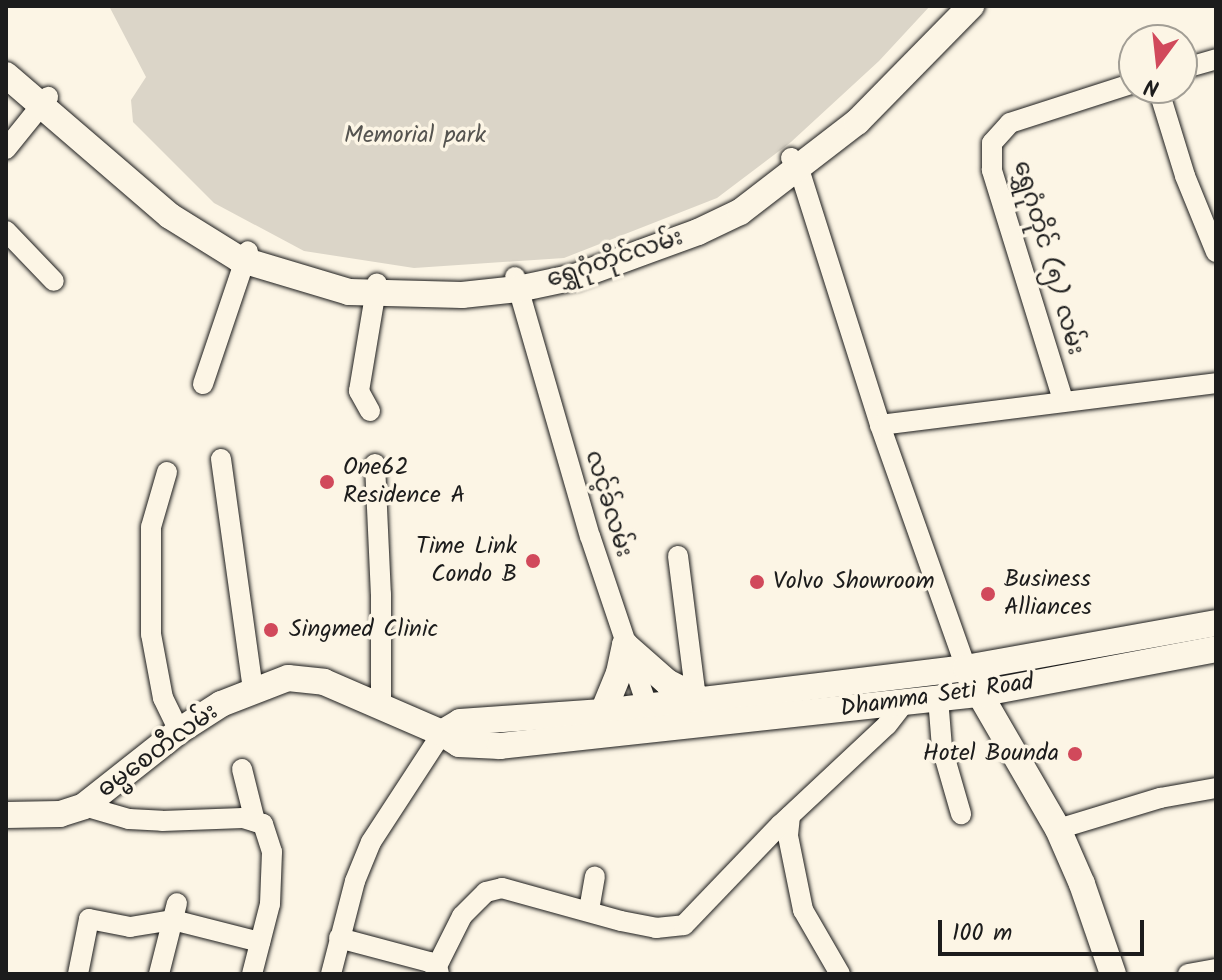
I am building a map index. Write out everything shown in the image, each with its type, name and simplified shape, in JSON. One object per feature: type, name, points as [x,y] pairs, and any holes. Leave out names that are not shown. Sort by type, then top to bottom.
[{"type":"main road","name":"ရွှေဂုံတိုင်လမ်း","points":[[6,60],[170,216],[247,256],[331,288],[447,295],[575,277],[698,232],[740,212],[854,106],[949,6]]},
{"type":"main road","name":"ရွှေဂုံတိုင်လမ်း","points":[[795,163],[857,122],[971,6]]},
{"type":"main road","name":"ရွှေဂုံတိုင်လမ်း","points":[[6,75],[45,99]]},
{"type":"main road","name":"Dhamma Seti Road","points":[[700,699],[966,668],[1216,623]]},
{"type":"main road","points":[[603,712],[619,673],[625,645],[667,682],[700,699]]},
{"type":"main road","name":"Dhamma Seti Road","points":[[651,718],[904,703],[978,694],[1216,649]]},
{"type":"main road","points":[[966,668],[978,694],[1058,829],[1082,884],[1113,974]]},
{"type":"main road","name":"ဓမ္မစေတီလမ်း","points":[[6,815],[60,814],[84,806],[179,731],[221,704],[288,678],[312,681],[381,706],[442,733],[459,744],[500,746],[651,718],[700,699]]},
{"type":"main road","name":"ဓမ္မစေတီလမ်း","points":[[442,733],[460,722],[603,712],[651,718]]},
{"type":"street","name":"ရွှေဂုံတိုင် (၅) လမ်း","points":[[1063,400],[992,170],[992,143],[1010,123],[1118,88]]},
{"type":"street","points":[[6,149],[45,99]]},
{"type":"street","points":[[1163,104],[1185,176],[1216,252]]},
{"type":"street","points":[[795,163],[880,425],[966,668]]},
{"type":"street","points":[[6,231],[54,281]]},
{"type":"street","points":[[203,384],[247,256]]},
{"type":"street","name":"လင့်ခ်လမ်း","points":[[516,283],[625,645],[651,718]]},
{"type":"street","points":[[370,411],[359,391],[376,289]]},
{"type":"street","points":[[880,425],[1216,383]]},
{"type":"street","points":[[221,459],[253,690]]},
{"type":"street","points":[[375,464],[381,594],[381,706]]},
{"type":"street","points":[[167,472],[151,527],[151,634],[163,698],[179,731]]},
{"type":"street","points":[[678,556],[700,699]]},
{"type":"street","points":[[938,698],[942,748],[961,814]]},
{"type":"street","points":[[339,938],[438,970],[462,916],[486,892],[502,888],[527,892],[656,928],[684,925],[790,816],[887,725],[904,703]]},
{"type":"street","points":[[331,974],[339,938],[371,842],[442,733]]},
{"type":"street","points":[[242,769],[255,821]]},
{"type":"street","points":[[1058,829],[1160,798],[1216,788]]},
{"type":"street","points":[[84,806],[129,819],[243,818],[263,824],[272,852],[270,904],[252,974]]},
{"type":"street","points":[[790,816],[788,836],[803,910],[840,974]]},
{"type":"street","points":[[589,910],[595,877]]},
{"type":"street","points":[[78,974],[89,919],[130,927],[175,911],[260,942]]},
{"type":"street","points":[[159,974],[175,911]]},
{"type":"street","points":[[1188,974],[1216,969]]},
{"type":"green space","name":"Memorial park","points":[[109,6],[930,6],[879,61],[791,142],[717,198],[564,258],[414,268],[304,251],[214,203],[133,122],[131,100],[146,77]]},
{"type":"place","name":"One62 Residence A","points":[[327,482]]},
{"type":"place","name":"Time Link Condo B","points":[[533,561]]},
{"type":"place","name":"Volvo Showroom","points":[[757,582]]},
{"type":"place","name":"Business Alliances","points":[[988,594]]},
{"type":"place","name":"Singmed Clinic","points":[[271,630]]},
{"type":"place","name":"Hotel Bounda","points":[[1075,754]]}]
